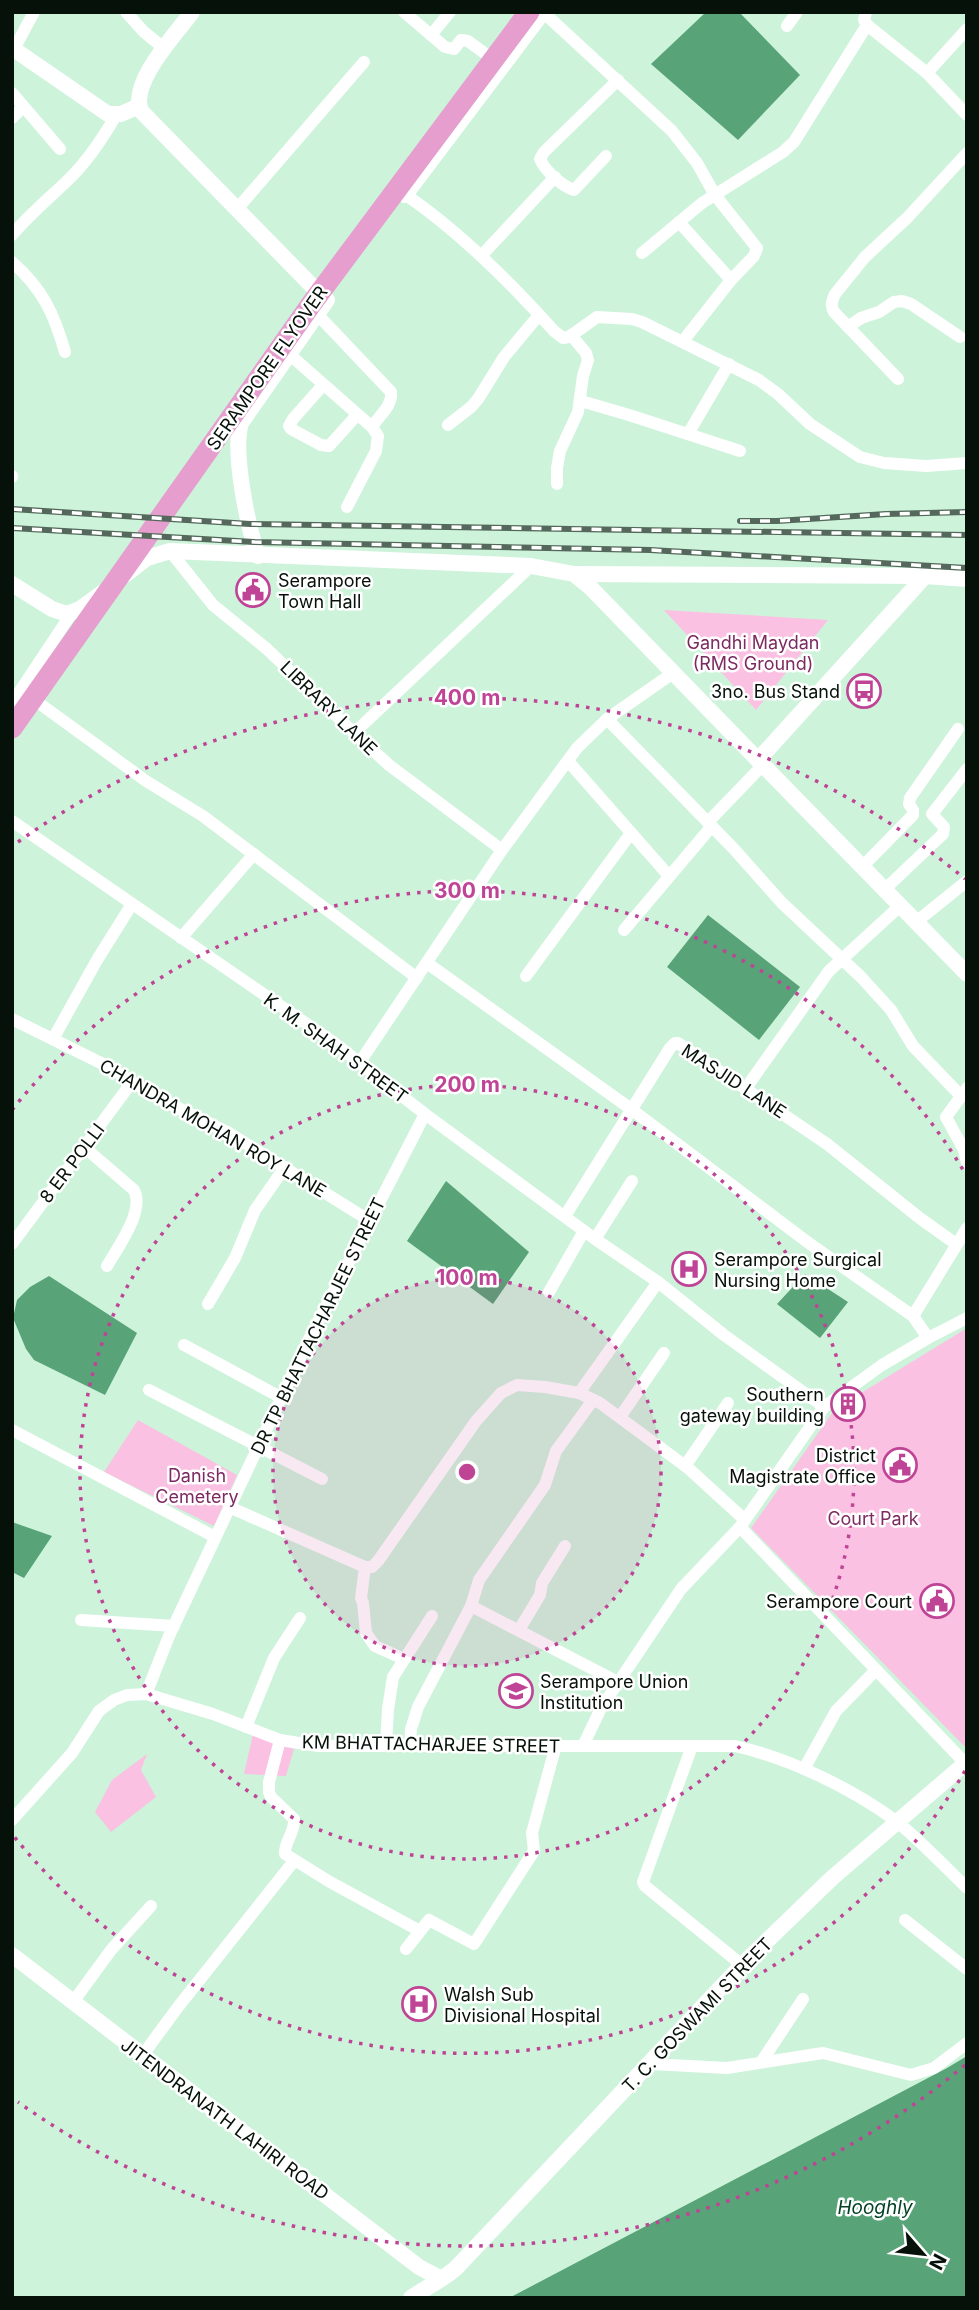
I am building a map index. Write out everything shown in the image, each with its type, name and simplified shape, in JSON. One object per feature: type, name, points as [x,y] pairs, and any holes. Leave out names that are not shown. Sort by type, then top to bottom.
[{"type":"main road","name":"SERAMPORE FLYOVER","points":[[12,728],[305,314],[529,12]]},
{"type":"street","points":[[34,12],[13,50],[104,112],[116,115],[139,106]]},
{"type":"street","points":[[126,12],[144,32],[165,49]]},
{"type":"street","points":[[192,12],[142,83],[139,106],[147,118],[315,289]]},
{"type":"street","points":[[404,12],[445,47],[454,49],[461,40],[468,41],[487,55]]},
{"type":"street","points":[[430,35],[450,12]]},
{"type":"street","points":[[184,467],[519,12]]},
{"type":"street","points":[[258,556],[243,488],[239,452],[241,423],[317,314],[543,12],[678,137],[715,195],[757,248],[754,256],[731,280],[683,341]]},
{"type":"street","points":[[787,26],[797,12]]},
{"type":"street","points":[[642,253],[715,195],[783,152],[794,142],[807,124],[866,19],[927,73],[967,115]]},
{"type":"street","points":[[927,73],[967,29]]},
{"type":"street","points":[[237,209],[364,62]]},
{"type":"street","points":[[606,156],[575,190],[555,177],[540,162],[541,156],[618,80]]},
{"type":"street","points":[[12,93],[60,149]]},
{"type":"street","points":[[12,118],[23,107]]},
{"type":"street","points":[[12,235],[82,165],[116,115]]},
{"type":"street","points":[[898,379],[831,306],[835,294],[865,257],[916,209],[966,155]]},
{"type":"street","points":[[481,256],[555,177]]},
{"type":"street","points":[[406,195],[436,216],[481,256],[561,337],[566,338],[588,321],[604,317],[642,322],[760,380],[810,424],[860,457],[884,463],[912,465],[967,463]]},
{"type":"street","points":[[680,222],[731,280]]},
{"type":"street","points":[[12,262],[42,293],[59,330],[65,352]]},
{"type":"street","points":[[848,327],[869,314],[902,301],[911,304],[960,337]]},
{"type":"street","points":[[317,314],[391,392],[390,404],[372,427]]},
{"type":"street","points":[[448,425],[478,399],[504,357],[539,315]]},
{"type":"street","points":[[557,484],[560,451],[581,401],[588,357],[571,335]]},
{"type":"street","points":[[289,354],[372,427],[378,436],[379,444],[347,506]]},
{"type":"street","points":[[688,434],[729,364]]},
{"type":"street","points":[[323,385],[290,423],[291,429],[329,446],[357,415]]},
{"type":"street","points":[[581,401],[740,451]]},
{"type":"street","points":[[12,703],[71,614],[147,558],[170,551],[531,566],[574,574],[925,576],[967,579]]},
{"type":"street","name":"LIBRARY LANE","points":[[170,551],[213,605],[267,649],[389,765],[502,850]]},
{"type":"street","points":[[354,733],[531,566]]},
{"type":"street","points":[[574,574],[590,587],[967,974]]},
{"type":"street","points":[[624,930],[760,762],[925,576]]},
{"type":"street","points":[[12,584],[60,613],[71,614]]},
{"type":"street","points":[[360,1062],[502,850],[577,748],[607,719],[673,673]]},
{"type":"street","points":[[21,690],[146,781],[203,816],[417,978]]},
{"type":"street","points":[[607,719],[710,824],[782,903],[843,959],[891,1010],[913,1046],[963,1091],[946,1116],[964,1150],[967,1163]]},
{"type":"street","points":[[862,867],[913,815],[910,798],[958,729]]},
{"type":"street","points":[[568,761],[669,876]]},
{"type":"street","points":[[884,890],[943,834],[944,827],[932,814],[967,769]]},
{"type":"street","name":"K. M. SHAH STREET","points":[[12,821],[360,1062],[425,1114],[824,1407]]},
{"type":"street","points":[[526,976],[631,832]]},
{"type":"street","points":[[181,938],[254,854]]},
{"type":"street","points":[[916,922],[967,881]]},
{"type":"street","points":[[53,1040],[97,960],[132,904]]},
{"type":"street","points":[[746,1088],[829,971],[900,906]]},
{"type":"street","points":[[427,963],[631,1110],[810,1244],[914,1316],[928,1338]]},
{"type":"street","name":"CHANDRA MOHAN ROY LANE","points":[[12,1019],[107,1066],[158,1098],[229,1133],[370,1221]]},
{"type":"street","name":"MASJID LANE","points":[[565,1216],[675,1043],[682,1045],[827,1144],[956,1244]]},
{"type":"street","name":"8 ER POLLI","points":[[12,1244],[132,1082]]},
{"type":"street","name":"DR TP BHATTACHARJEE STREET","points":[[146,1694],[174,1626],[308,1341],[425,1114]]},
{"type":"street","points":[[84,1147],[134,1190],[137,1198],[135,1213],[107,1266]]},
{"type":"street","points":[[208,1304],[235,1258],[255,1210],[285,1167]]},
{"type":"street","points":[[549,1292],[632,1181]]},
{"type":"street","points":[[914,1316],[967,1228]]},
{"type":"street","points":[[579,1393],[657,1282]]},
{"type":"street","points":[[583,1746],[601,1709],[681,1589],[743,1524],[824,1407],[882,1365],[967,1318]]},
{"type":"street","points":[[184,1345],[282,1398]]},
{"type":"street","points":[[620,1417],[664,1353]]},
{"type":"street","points":[[229,1507],[365,1567],[372,1567],[500,1393],[517,1385],[579,1393],[620,1417],[685,1465],[966,1763]]},
{"type":"street","points":[[149,1390],[323,1479]]},
{"type":"street","points":[[410,1746],[411,1729],[418,1707],[471,1606],[479,1580],[545,1485],[556,1451],[593,1400]]},
{"type":"street","points":[[685,1465],[728,1403]]},
{"type":"street","points":[[12,1430],[215,1537]]},
{"type":"street","points":[[519,1630],[540,1595],[542,1583],[565,1546]]},
{"type":"street","points":[[365,1567],[360,1598],[363,1603],[366,1633],[375,1646],[404,1658]]},
{"type":"street","points":[[471,1606],[618,1682]]},
{"type":"street","points":[[386,1746],[391,1685],[404,1658],[432,1616]]},
{"type":"street","points":[[246,1727],[268,1670],[300,1618]]},
{"type":"street","points":[[81,1620],[174,1626]]},
{"type":"street","points":[[804,1769],[835,1711],[876,1670]]},
{"type":"street","name":"KM BHATTACHARJEE STREET","points":[[12,1820],[72,1753],[99,1712],[114,1700],[127,1695],[146,1694],[205,1711],[280,1740],[318,1746],[735,1746],[769,1754],[865,1801],[897,1822],[967,1888]]},
{"type":"street","points":[[280,1740],[269,1792],[294,1819],[292,1836],[284,1852],[294,1861],[420,1931]]},
{"type":"street","points":[[406,1949],[429,1920],[474,1944],[534,1851],[532,1833],[555,1745]]},
{"type":"street","points":[[692,1746],[643,1882],[742,1965]]},
{"type":"street","name":"T. C. GOSWAMI STREET","points":[[411,2298],[457,2267],[742,1965],[832,1878],[966,1763]]},
{"type":"street","points":[[142,2056],[294,1861]]},
{"type":"street","points":[[73,2002],[111,1950],[151,1906]]},
{"type":"street","points":[[905,1920],[967,1969]]},
{"type":"street","name":"JITENDRANATH LAHIRI ROAD","points":[[12,1955],[419,2267],[440,2278]]},
{"type":"street","points":[[762,2061],[803,1999]]},
{"type":"street","points":[[651,2064],[727,2068],[823,2053],[911,2075],[934,2068],[967,2043]]},
{"type":"green space","name":"Gandhi Maydan (RMS Ground)","points":[[664,610],[828,620],[756,710]]},
{"type":"green space","name":"Court Park","points":[[967,1328],[967,1749],[751,1528],[835,1409]]},
{"type":"green space","name":"Danish Cemetery","points":[[138,1420],[237,1475],[214,1526],[104,1472]]},
{"type":"green space","points":[[253,1734],[294,1749],[286,1776],[244,1774]]},
{"type":"green space","points":[[147,1754],[141,1770],[156,1797],[111,1832],[95,1812],[112,1780]]},
{"type":"water","points":[[706,12],[739,12],[800,75],[738,140],[651,64]]},
{"type":"water","points":[[708,915],[800,987],[759,1040],[667,967]]},
{"type":"water","points":[[446,1181],[529,1252],[493,1304],[407,1241]]},
{"type":"water","points":[[805,1274],[848,1302],[820,1338],[777,1304]]},
{"type":"water","points":[[49,1276],[137,1333],[105,1395],[34,1360],[26,1349],[13,1318],[17,1300],[30,1287]]},
{"type":"water","points":[[12,1522],[52,1536],[24,1578],[12,1572]]},
{"type":"water","name":"Hooghly","points":[[967,2056],[967,2298],[509,2298],[947,2068]]},
{"type":"railway","points":[[12,509],[250,524],[967,535]]},
{"type":"railway","points":[[740,521],[967,512]]},
{"type":"railway","points":[[12,528],[254,542],[650,550],[967,568]]},
{"type":"place","name":"Serampore Town Hall","points":[[253,590]]},
{"type":"place","name":"3no. Bus Stand","points":[[864,691]]},
{"type":"place","name":"Serampore Surgical Nursing Home","points":[[689,1269]]},
{"type":"place","name":"Southern gateway building","points":[[848,1404]]},
{"type":"place","name":"District Magistrate Office","points":[[900,1465]]},
{"type":"place","name":"Serampore Court","points":[[937,1601]]},
{"type":"place","name":"Serampore Union Institution","points":[[516,1691]]},
{"type":"place","name":"Walsh Sub Divisional Hospital","points":[[419,2004]]}]
